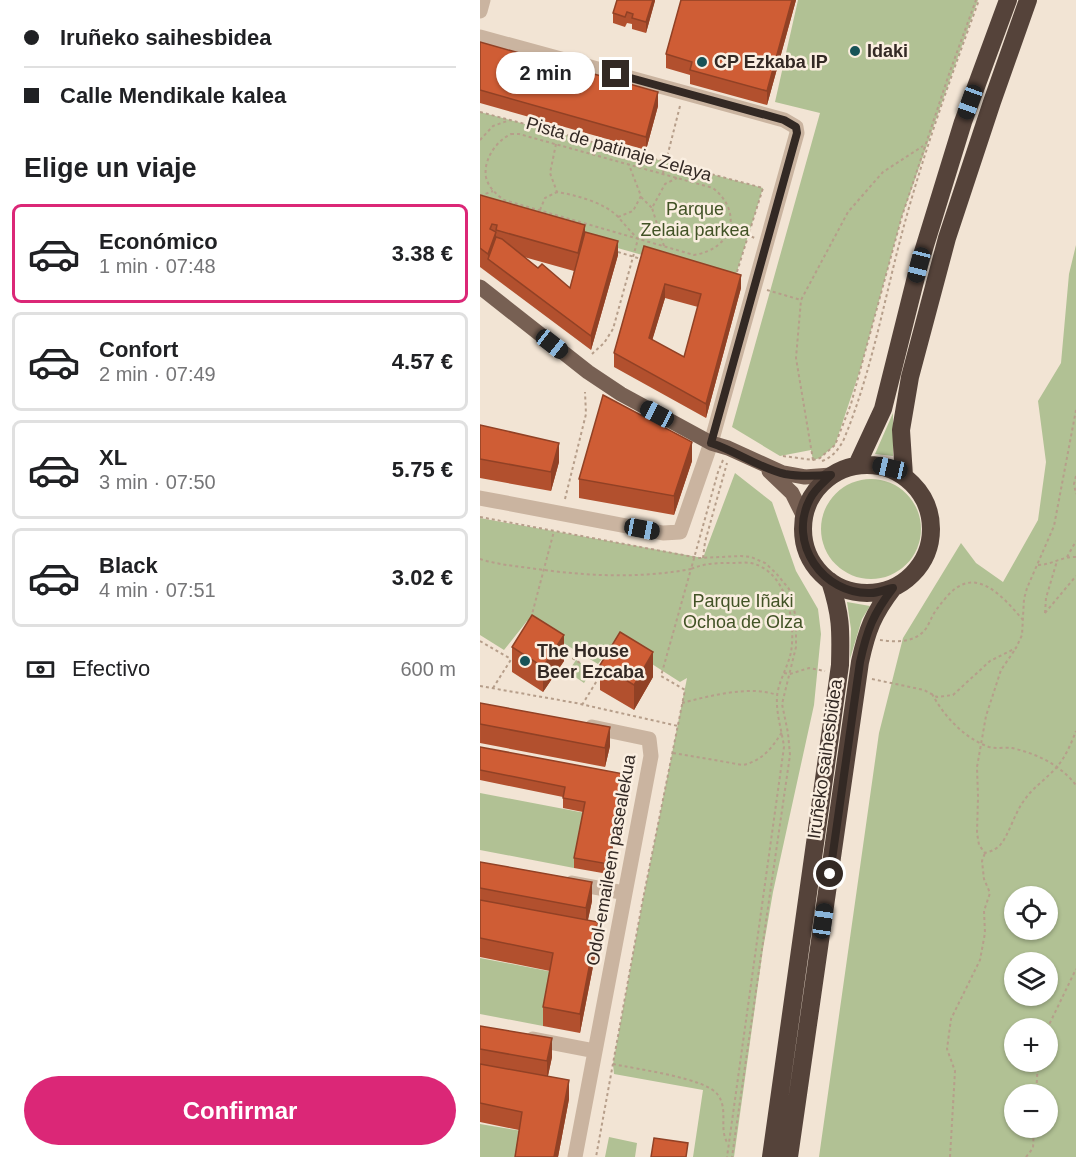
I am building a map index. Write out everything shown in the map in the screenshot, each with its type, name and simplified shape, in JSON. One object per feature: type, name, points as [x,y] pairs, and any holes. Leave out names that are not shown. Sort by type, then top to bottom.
[{"type":"highway","points":[[857,465],[883,409],[922,254],[963,122],[1008,0]]},
{"type":"highway","points":[[904,476],[901,430],[910,377],[947,238],[1028,0]]},
{"type":"highway","points":[[857,465],[890,468],[904,476],[918,490],[927,507],[931,525],[929,545],[916,570],[893,588],[872,593],[850,591],[830,581],[816,569],[807,553],[803,535],[804,517],[809,501],[819,486],[831,475],[857,465]]},
{"type":"highway","name":"Iruñeko saihesbidea","points":[[771,1157],[840,664],[842,627],[830,581]]},
{"type":"highway","name":"Iruñeko saihesbidea","points":[[789,1157],[860,662],[877,608],[893,588]]},
{"type":"main road","points":[[480,287],[588,372],[621,394],[711,443],[783,473],[806,477],[831,475]]},
{"type":"main road","points":[[763,465],[792,493],[804,517]]},
{"type":"street","points":[[480,11],[483,0]]},
{"type":"street","points":[[480,37],[784,120],[796,127],[797,133],[711,443],[680,532],[663,533],[480,498]]},
{"type":"street","name":"Odol-emaileen pasealekua","points":[[575,1157],[651,756],[649,739],[581,725]]},
{"type":"street","points":[[558,880],[625,893]]},
{"type":"street","points":[[515,1035],[595,1051]]},
{"type":"path","points":[[789,462],[780,458],[813,460],[820,458],[835,445],[851,404],[902,216],[978,0]]},
{"type":"path","points":[[663,174],[680,106]]},
{"type":"path","points":[[480,112],[763,188],[734,281]]},
{"type":"path","points":[[480,140],[493,126],[510,120]]},
{"type":"path","name":"Pista de patinaje Zelaya","points":[[493,191],[486,177],[493,149],[501,139],[511,134],[519,134],[713,188],[729,205],[729,228]]},
{"type":"path","points":[[556,144],[550,173],[557,192]]},
{"type":"path","points":[[813,460],[796,358],[801,300],[848,212],[883,172],[927,145]]},
{"type":"path","points":[[806,464],[814,464],[827,459],[839,449],[844,438],[869,361],[902,231],[927,145]]},
{"type":"path","points":[[629,165],[641,196],[652,207],[664,246]]},
{"type":"path","points":[[652,207],[665,184],[677,178]]},
{"type":"path","points":[[480,196],[493,191],[504,200],[694,255],[704,254],[718,247],[724,241],[729,228],[767,243]]},
{"type":"path","points":[[540,211],[545,198],[557,192],[588,200],[618,218],[638,239]]},
{"type":"path","points":[[618,218],[633,211],[641,196]]},
{"type":"path","points":[[592,354],[604,343],[613,329],[638,239]]},
{"type":"path","points":[[611,250],[645,260]]},
{"type":"path","points":[[755,286],[801,300]]},
{"type":"path","points":[[565,499],[586,414],[585,392]]},
{"type":"path","points":[[986,854],[979,846],[977,833],[976,778],[986,716],[1001,670],[1022,635],[1024,600],[1054,526],[1076,410]]},
{"type":"path","points":[[596,1157],[642,904],[685,690],[661,676],[718,472],[730,449]]},
{"type":"path","points":[[703,558],[702,553],[730,449]]},
{"type":"path","points":[[1076,476],[1076,494]]},
{"type":"path","points":[[480,517],[694,557],[751,557],[765,563],[783,581],[792,597],[796,618],[796,647],[782,704],[790,755],[732,1157]]},
{"type":"path","points":[[530,621],[554,531]]},
{"type":"path","points":[[1067,557],[1076,541]]},
{"type":"path","points":[[1038,565],[1047,565],[1067,557],[1076,557]]},
{"type":"path","points":[[480,559],[569,574],[659,575],[716,562],[752,563],[768,572],[785,592],[792,622],[790,652],[777,695],[784,747],[728,1157]]},
{"type":"path","points":[[1057,561],[1045,613],[1076,576]]},
{"type":"path","points":[[866,638],[898,642],[908,640],[925,631],[946,597],[960,584],[971,582],[993,588],[1024,622]]},
{"type":"path","points":[[480,641],[512,659]]},
{"type":"path","points":[[555,648],[600,675]]},
{"type":"path","points":[[891,683],[924,690],[937,697],[953,695],[990,661],[1016,648]]},
{"type":"path","points":[[493,688],[516,652]]},
{"type":"path","points":[[582,705],[606,666]]},
{"type":"path","points":[[784,673],[790,674],[808,668]]},
{"type":"path","points":[[480,686],[678,726]]},
{"type":"path","points":[[682,703],[717,694],[769,692],[777,695]]},
{"type":"path","points":[[932,694],[940,709],[974,741],[992,748],[1011,748],[1038,756],[1058,766],[1076,785]]},
{"type":"path","points":[[950,1157],[955,1071],[947,1049],[951,1019],[980,960],[985,933],[984,911],[990,893],[984,879],[982,861],[986,854],[1003,842],[1014,815],[1028,795],[1058,766],[1076,731]]},
{"type":"path","points":[[673,753],[743,765],[754,763],[770,750],[782,732]]},
{"type":"path","points":[[1052,1018],[1076,969]]},
{"type":"path","points":[[613,1064],[700,1082],[718,1094],[724,1112],[723,1135],[729,1145]]},
{"type":"path","points":[[1026,1157],[1033,1148],[1034,1138]]},
{"type":"green space","points":[[798,0],[978,0],[902,216],[861,367],[835,445],[820,458],[813,460],[811,450],[780,456],[732,427],[820,113],[775,102]]},
{"type":"green space","name":"Parque Zelaia parkea","points":[[480,112],[763,188],[734,281],[480,209]]},
{"type":"green space","points":[[1076,245],[1076,1157],[819,1157],[879,733],[903,638],[961,543],[976,563],[1003,582],[1038,520],[1046,462],[1038,401],[1061,363],[1069,274]]},
{"type":"green space","points":[[893,413],[893,456],[875,454]]},
{"type":"green space","name":"Parque Iñaki Ochoa de Olza","points":[[735,473],[772,502],[796,571],[818,609],[821,634],[814,705],[773,892],[763,949],[734,1157],[693,1157],[703,1090],[614,1074],[613,1064],[687,678],[680,682],[616,641],[598,664],[527,621],[504,650],[480,635],[480,518],[703,558]]},
{"type":"green space","points":[[871,479],[890,483],[906,494],[917,510],[921,529],[917,548],[906,564],[890,575],[871,579],[852,575],[836,564],[825,548],[821,529],[825,510],[836,494],[852,483]]},
{"type":"green space","points":[[847,602],[870,606],[862,619],[850,659],[851,629]]},
{"type":"green space","points":[[576,660],[592,670],[584,683],[568,672]]},
{"type":"green space","points":[[480,793],[585,813],[574,868],[480,850]]},
{"type":"green space","points":[[480,958],[553,972],[543,1026],[480,1014]]},
{"type":"green space","points":[[480,1124],[522,1131],[517,1157],[480,1157]]},
{"type":"green space","points":[[609,1137],[637,1143],[635,1157],[605,1157]]},
{"type":"building","points":[[617,0],[653,0],[646,22],[632,18],[633,14],[627,12],[625,17],[613,13]]},
{"type":"building","points":[[681,0],[792,0],[767,91],[690,70],[692,62],[666,54]]},
{"type":"building","points":[[480,42],[658,92],[646,137],[480,90]]},
{"type":"building","points":[[480,195],[585,225],[578,253],[496,230],[497,225],[492,224],[490,229],[496,232],[488,254],[480,248]]},
{"type":"building","points":[[585,232],[618,241],[591,336],[488,259],[496,237],[502,239],[538,268],[542,264],[570,288]]},
{"type":"building","points":[[644,246],[741,275],[706,404],[614,353]],"holes":[[[665,284],[701,294],[684,357],[649,338]]]},
{"type":"building","points":[[603,395],[692,442],[674,496],[579,479]]},
{"type":"building","points":[[480,425],[559,443],[551,472],[480,459]]},
{"type":"building","points":[[532,615],[564,635],[543,667],[512,647]]},
{"type":"building","points":[[620,632],[653,652],[634,685],[600,665]]},
{"type":"building","points":[[480,703],[610,727],[605,748],[480,724]]},
{"type":"building","points":[[480,747],[624,774],[608,864],[574,858],[585,802],[563,798],[565,787],[480,770]]},
{"type":"building","points":[[480,862],[592,882],[586,908],[480,888]]},
{"type":"building","points":[[480,900],[598,922],[580,1014],[543,1007],[553,953],[480,938]]},
{"type":"building","points":[[480,1026],[552,1038],[547,1061],[480,1049]]},
{"type":"building","points":[[480,1064],[569,1080],[554,1157],[515,1157],[522,1112],[480,1103]]},
{"type":"building","points":[[654,1138],[688,1143],[686,1157],[651,1157]]},
{"type":"place","name":"Idaki","points":[[855,51]]},
{"type":"place","name":"CP Ezkaba IP","points":[[702,62]]},
{"type":"place","name":"The House Beer Ezcaba","points":[[525,661]]},
{"type":"route","points":[[616,74],[784,120],[796,127],[797,133],[711,443],[728,448],[783,473],[806,477],[831,475],[819,486],[809,501],[804,517],[803,535],[807,553],[816,569],[830,581],[850,591],[872,593],[893,588],[877,608],[860,662],[830,874]]}]
